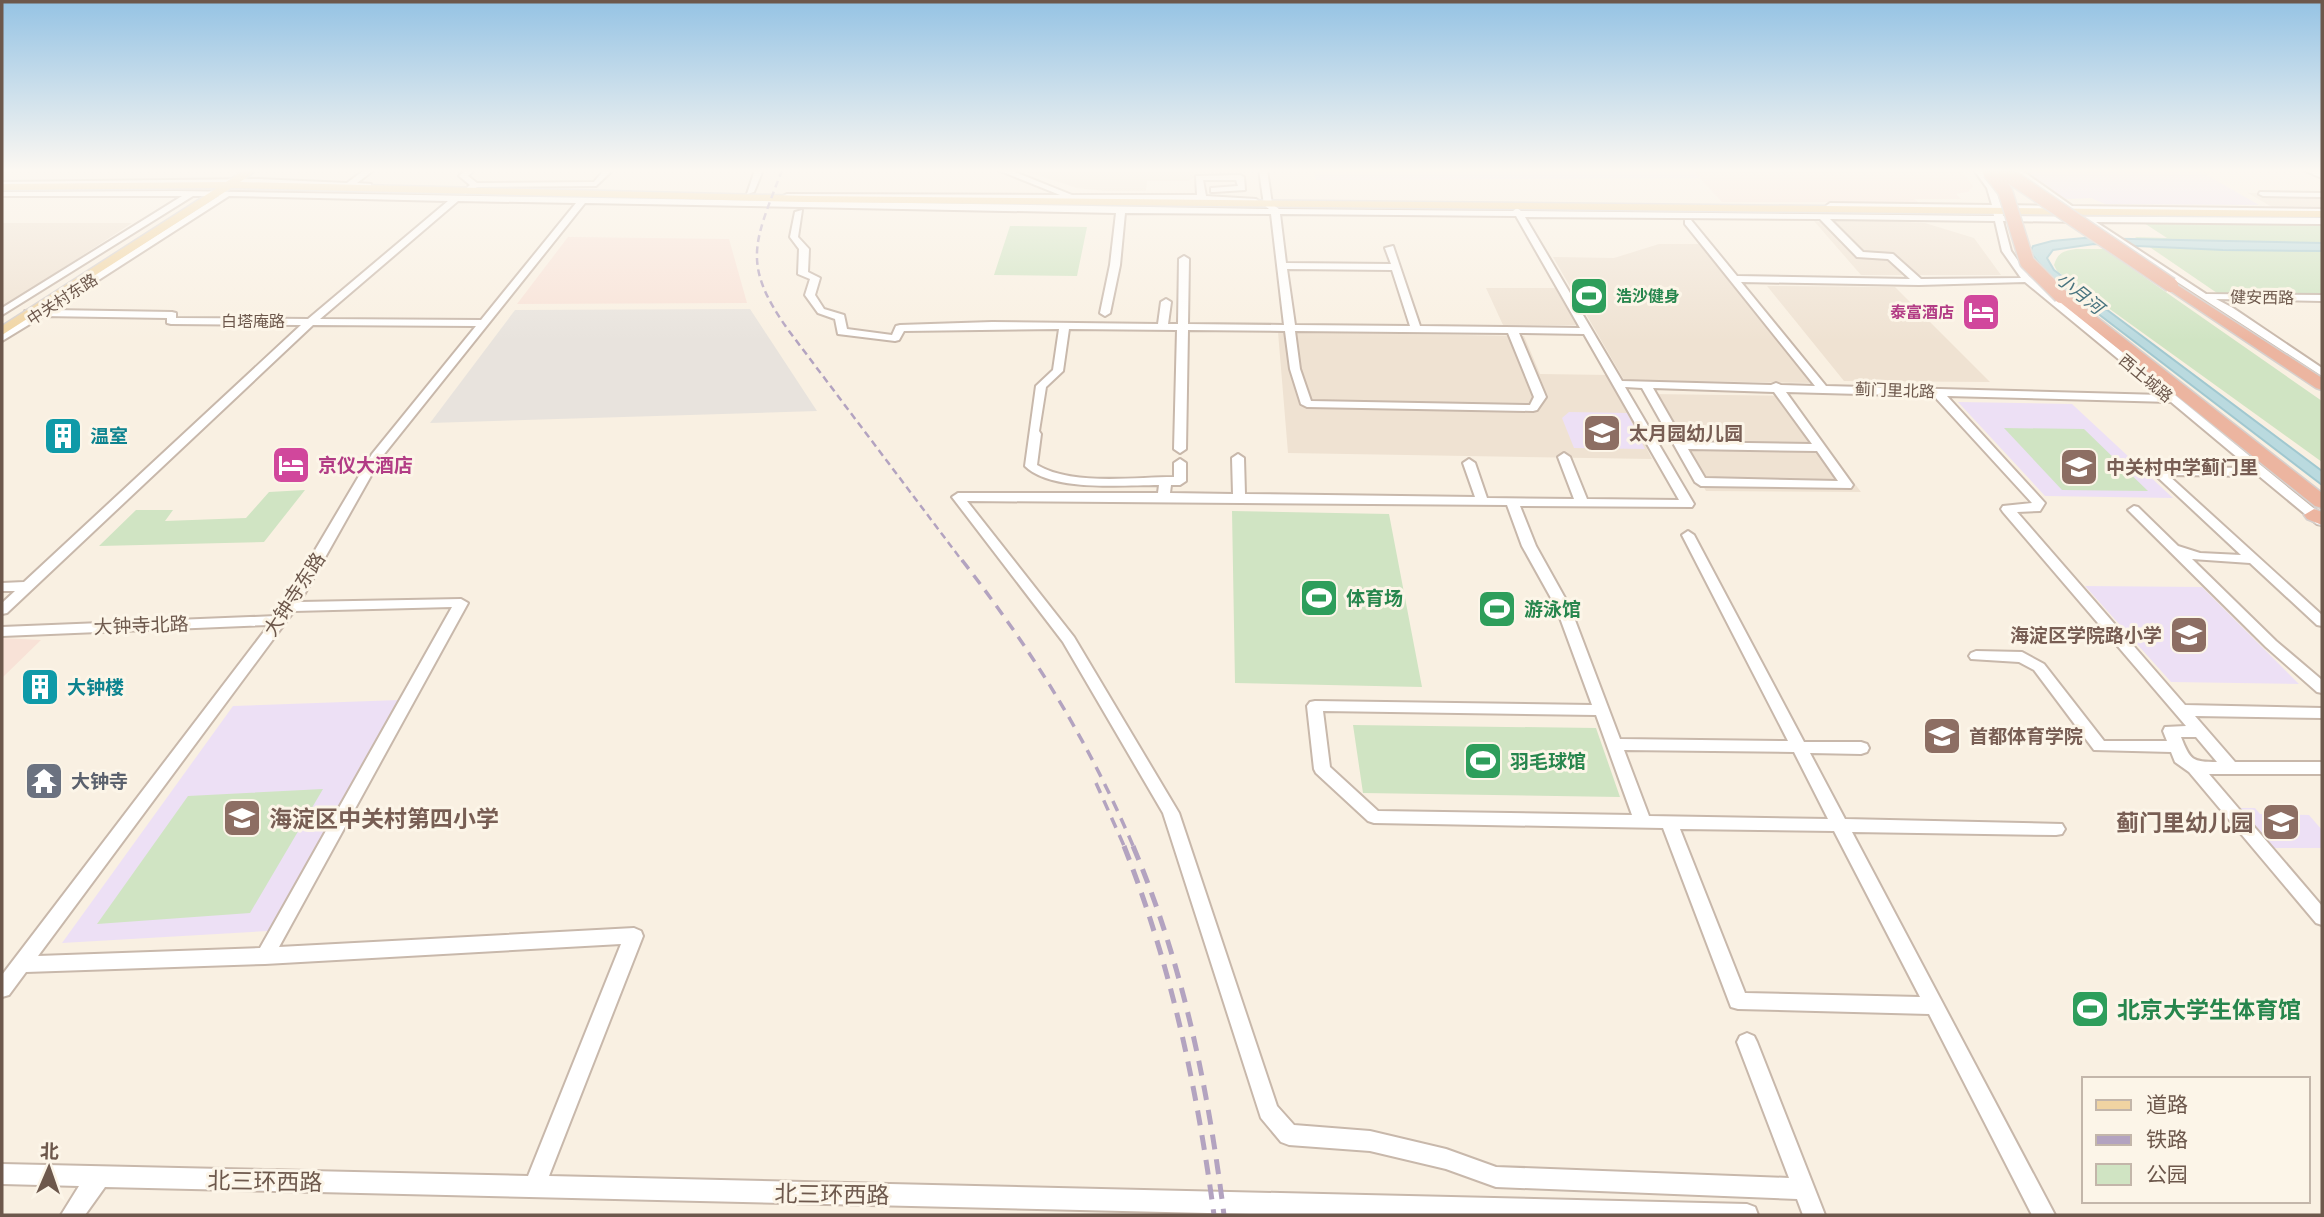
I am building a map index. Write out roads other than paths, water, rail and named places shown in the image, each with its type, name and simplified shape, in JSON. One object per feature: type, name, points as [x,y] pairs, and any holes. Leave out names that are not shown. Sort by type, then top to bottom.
[{"type":"highway","name":"西土城路","points":[[2016,227],[2023,255],[2033,271],[2206,409],[2320,514]]},
{"type":"highway","points":[[2085,227],[2322,385]]},
{"type":"highway","points":[[2203,296],[2259,343]]},
{"type":"highway","points":[[2098,338],[2206,409]]},
{"type":"main road","name":"中关村东路","points":[[2,321],[154,227]]},
{"type":"main road","name":"中关村东路","points":[[2,331],[34,313],[160,227]]},
{"type":"street","name":"中关村东路","points":[[2,312],[149,227]]},
{"type":"street","name":"中关村东路","points":[[2,338],[34,313],[55,304],[163,227]]},
{"type":"street","points":[[2,610],[310,322],[424,227]]},
{"type":"street","name":"大钟寺东路","points":[[2,989],[285,613],[376,457],[562,227]]},
{"type":"street","points":[[796,227],[794,237],[804,249],[803,274],[815,278],[810,295],[821,311],[840,317],[842,332],[895,338],[900,328],[1065,325],[1586,331]]},
{"type":"street","points":[[1105,313],[1115,265],[1119,227]]},
{"type":"street","points":[[1275,227],[1295,369],[1307,404],[1533,408],[1540,397],[1512,330]]},
{"type":"street","points":[[1526,227],[1688,504],[1164,496],[958,497],[1069,640],[1171,813],[1269,1111],[1289,1135],[1370,1141],[1446,1159],[1496,1177],[1804,1189]]},
{"type":"street","points":[[1693,227],[1822,388]]},
{"type":"street","points":[[1833,227],[1860,255],[1891,256],[1919,282]]},
{"type":"street","name":"西土城路","points":[[2001,227],[2004,245],[2012,262],[2026,278],[2261,472],[2320,514]]},
{"type":"street","points":[[2074,227],[2107,232]]},
{"type":"street","points":[[2099,227],[2203,296],[2231,310],[2322,373]]},
{"type":"street","points":[[1390,248],[1416,329]]},
{"type":"street","points":[[1065,325],[1058,371],[1041,386],[1031,466],[1040,474],[1103,481],[1180,481],[1184,259]]},
{"type":"street","points":[[1282,266],[1396,267]]},
{"type":"street","points":[[1734,279],[2021,281]]},
{"type":"street","name":"健安西路","points":[[2203,296],[2322,298]]},
{"type":"street","points":[[1163,326],[1166,302]]},
{"type":"street","name":"白塔庵路","points":[[34,313],[172,315],[171,321],[484,323]]},
{"type":"street","name":"蓟门里北路","points":[[1619,384],[1648,389],[1822,388],[2172,399]]},
{"type":"street","points":[[1648,389],[1779,391],[1847,485],[1702,482],[1648,389]]},
{"type":"street","points":[[1937,392],[2039,503],[2036,508],[2007,509],[2232,769]]},
{"type":"street","points":[[1680,445],[1820,448]]},
{"type":"street","points":[[1564,457],[1582,502]]},
{"type":"street","points":[[1238,458],[1239,498]]},
{"type":"street","points":[[1469,463],[1482,500]]},
{"type":"street","points":[[2261,472],[2157,471],[2250,559],[2322,622]]},
{"type":"street","points":[[1164,496],[1165,481]]},
{"type":"street","points":[[1512,501],[1529,546],[1557,593],[1643,821]]},
{"type":"street","points":[[2133,510],[2271,644],[2322,688]]},
{"type":"street","points":[[1688,535],[2044,1215]]},
{"type":"street","points":[[2171,547],[2198,557],[2250,559]]},
{"type":"street","points":[[2,587],[25,586]]},
{"type":"street","name":"大钟寺北路","points":[[2,631],[461,603],[265,956]]},
{"type":"street","points":[[1976,656],[2022,657],[2039,667],[2100,746],[2177,747]]},
{"type":"street","points":[[1603,710],[1315,706],[1322,769],[1374,817],[2056,829]]},
{"type":"street","points":[[2181,710],[2322,713]]},
{"type":"street","points":[[2200,732],[2171,731],[2181,758],[2194,768],[2322,918]]},
{"type":"street","points":[[1615,744],[1861,748]]},
{"type":"street","points":[[2194,768],[2322,768]]},
{"type":"street","points":[[1669,822],[1738,1001],[1934,1006]]},
{"type":"street","points":[[22,964],[265,956],[634,936],[534,1187]]},
{"type":"street","points":[[1747,1042],[1814,1215]]},
{"type":"street","name":"北三环西路","points":[[2,1174],[1747,1215]]},
{"type":"street","points":[[72,1215],[99,1177]]},
{"type":"water","name":"小月河","points":[[2084,238],[2322,243],[2322,251],[2094,244],[2053,250],[2047,258],[2054,270],[2322,471],[2322,485],[2050,277],[2030,252],[2033,246],[2052,241]]},
{"type":"railway","points":[[762,227],[757,252],[758,269],[763,287],[774,308],[963,562]]},
{"type":"railway","points":[[962,560],[1013,629],[1058,698],[1098,771],[1134,848]]},
{"type":"railway","points":[[1096,783],[1125,848]]},
{"type":"railway","points":[[1124,846],[1156,936],[1169,982],[1199,1120],[1214,1215]]},
{"type":"railway","points":[[1133,846],[1151,891],[1180,981],[1210,1120],[1224,1215]]},
{"type":"place","name":"浩沙健身","points":[[1589,296]]},
{"type":"place","name":"泰富酒店","points":[[1981,312]]},
{"type":"place","name":"太月园幼儿园","points":[[1602,433]]},
{"type":"place","name":"温室","points":[[63,436]]},
{"type":"place","name":"京仪大酒店","points":[[291,465]]},
{"type":"place","name":"中关村中学蓟门里","points":[[2079,467]]},
{"type":"place","name":"体育场","points":[[1319,598]]},
{"type":"place","name":"游泳馆","points":[[1497,609]]},
{"type":"place","name":"海淀区学院路小学","points":[[2189,635]]},
{"type":"place","name":"大钟楼","points":[[40,687]]},
{"type":"place","name":"首都体育学院","points":[[1942,736]]},
{"type":"place","name":"羽毛球馆","points":[[1483,761]]},
{"type":"place","name":"大钟寺","points":[[44,781]]},
{"type":"place","name":"海淀区中关村第四小学","points":[[242,818]]},
{"type":"place","name":"蓟门里幼儿园","points":[[2281,822]]},
{"type":"place","name":"北京大学生体育馆","points":[[2090,1009]]}]
